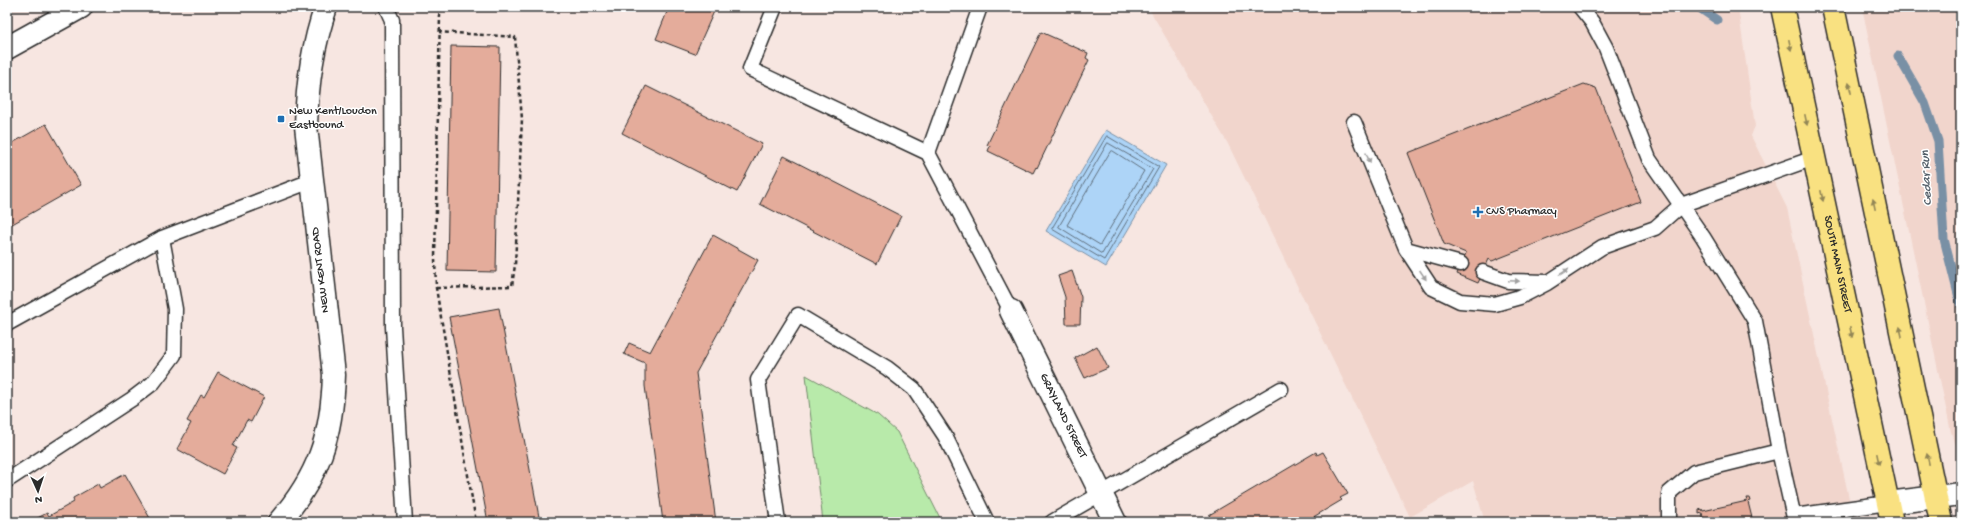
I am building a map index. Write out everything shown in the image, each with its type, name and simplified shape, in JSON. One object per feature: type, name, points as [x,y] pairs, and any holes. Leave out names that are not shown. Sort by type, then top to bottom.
[{"type":"main road","name":"SOUTH MAIN STREET","points":[[1782,7],[1890,513]]},
{"type":"main road","points":[[1833,7],[1941,522]]},
{"type":"street","points":[[7,48],[81,7]]},
{"type":"street","name":"NEW KENT ROAD","points":[[279,522],[298,500],[317,466],[327,436],[333,406],[334,375],[306,126],[307,87],[318,30],[326,7]]},
{"type":"street","name":"GRAYLAND STREET","points":[[1011,311],[1115,522]]},
{"type":"street","points":[[1890,513],[1936,497],[1961,494]]},
{"type":"lane","points":[[386,7],[392,20],[393,327],[406,522]]},
{"type":"lane","points":[[775,7],[750,69],[928,153],[1011,311]]},
{"type":"lane","points":[[928,153],[980,7]]},
{"type":"lane","points":[[1580,7],[1592,22],[1606,48],[1650,159],[1755,321],[1779,451],[1795,519],[1890,513]]},
{"type":"lane","points":[[1354,122],[1406,249],[1431,287],[1460,301],[1495,304],[1520,296],[1547,282],[1602,247],[1655,228],[1680,205],[1814,158]]},
{"type":"lane","points":[[7,324],[162,238],[311,181]]},
{"type":"lane","points":[[8,480],[132,399],[153,383],[174,355],[175,309],[162,238]]},
{"type":"lane","points":[[1406,249],[1461,264]]},
{"type":"lane","points":[[1483,272],[1508,281],[1547,282]]},
{"type":"lane","points":[[778,522],[758,380],[798,315],[887,368],[914,390],[945,436],[987,522]]},
{"type":"lane","points":[[1052,522],[1281,389]]},
{"type":"lane","points":[[1669,522],[1669,493],[1694,472],[1779,451]]},
{"type":"path","points":[[440,14],[435,258],[436,288],[476,522]]},
{"type":"path","points":[[436,288],[512,286],[515,265],[522,119],[515,37],[439,32]]},
{"type":"shaded area","points":[[1148,7],[1738,7],[1755,126],[1751,136],[1787,208],[1854,522],[1485,522],[1473,481],[1410,517],[1228,144]]},
{"type":"shaded area","points":[[1862,7],[1961,7],[1961,452],[1956,445],[1951,432]]},
{"type":"green space","points":[[806,375],[878,415],[897,432],[942,522],[823,522]]},
{"type":"water","points":[[1106,130],[1166,165],[1106,267],[1046,231]]},
{"type":"building","points":[[669,7],[716,7],[695,54],[656,39]]},
{"type":"building","points":[[1041,32],[1088,53],[1086,58],[1089,60],[1037,168],[1036,167],[1033,173],[988,151],[990,146],[987,145]]},
{"type":"building","points":[[451,46],[500,47],[496,272],[447,271]]},
{"type":"building","name":"CVS Pharmacy","points":[[1584,84],[1596,88],[1641,202],[1492,261],[1489,259],[1478,283],[1457,274],[1466,253],[1444,244],[1408,153]]},
{"type":"building","points":[[646,86],[762,144],[737,192],[622,133]]},
{"type":"building","points":[[46,124],[81,185],[7,227],[7,146]]},
{"type":"building","points":[[784,156],[901,216],[877,264],[760,204]]},
{"type":"building","points":[[713,235],[758,260],[696,373],[716,522],[663,522],[645,386],[645,363],[624,354],[629,343],[650,352]]},
{"type":"building","points":[[1072,271],[1081,297],[1080,324],[1066,324],[1065,297],[1058,276]]},
{"type":"building","points":[[499,308],[540,522],[488,522],[449,317]]},
{"type":"building","points":[[1097,346],[1108,368],[1085,378],[1075,358]]},
{"type":"building","points":[[218,372],[264,397],[251,422],[247,420],[233,446],[237,448],[223,474],[177,449],[191,423],[187,421],[201,395],[204,397]]},
{"type":"building","points":[[1316,452],[1317,455],[1323,452],[1348,494],[1340,498],[1342,500],[1305,522],[1206,521],[1210,518],[1209,515]]},
{"type":"building","points":[[125,474],[151,520],[147,522],[30,522],[47,513],[49,516],[74,502],[73,498],[98,484],[100,488]]},
{"type":"building","points":[[1746,498],[1750,498],[1751,501],[1748,502],[1753,522],[1704,522],[1702,513],[1699,514],[1699,510],[1702,509],[1703,511],[1747,501]]},
{"type":"waterway","name":"Cedar Run","points":[[1698,7],[1717,20]]},
{"type":"waterway","name":"Cedar Run","points":[[1898,56],[1925,103],[1938,141],[1944,239],[1961,306]]},
{"type":"place","name":"New Kent/Loudon Eastbound","points":[[281,119]]},
{"type":"place","name":"CVS Pharmacy","points":[[1478,212]]}]
